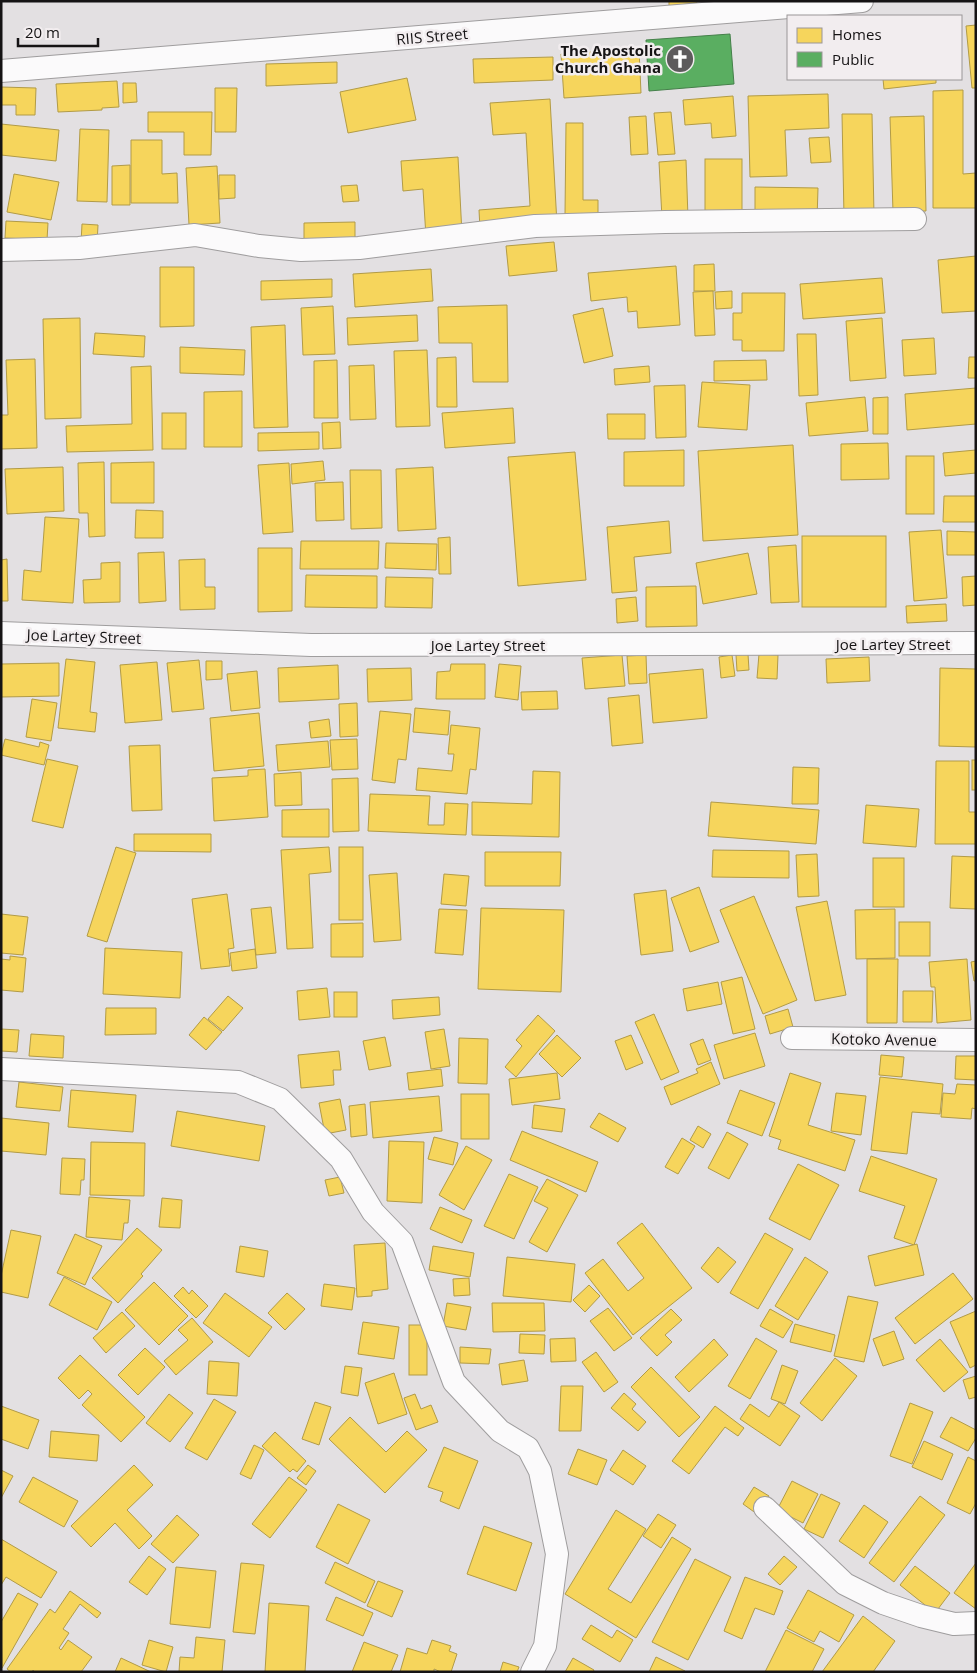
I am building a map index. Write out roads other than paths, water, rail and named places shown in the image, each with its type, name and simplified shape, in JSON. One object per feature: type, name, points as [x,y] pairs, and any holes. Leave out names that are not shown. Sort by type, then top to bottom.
[{"type":"street","name":"RIIS Street","points":[[1,71],[862,1]]},
{"type":"street","points":[[1,250],[79,248],[195,235],[259,246],[301,250],[350,248],[535,226],[665,222],[915,219]]},
{"type":"street","name":"Joe Lartey Street","points":[[1,633],[311,645],[976,644]]},
{"type":"street","name":"Kotoko Avenue","points":[[792,1038],[976,1040]]},
{"type":"street","points":[[1,1069],[238,1082],[280,1099],[341,1159],[373,1212],[402,1242],[454,1382],[500,1431],[528,1448],[540,1471],[557,1554],[544,1646],[532,1672]]},
{"type":"street","points":[[765,1508],[845,1584],[883,1603],[921,1616],[954,1624],[976,1623]]},
{"type":"place","name":"The Apostolic Church Ghana","points":[[680,59]]}]
